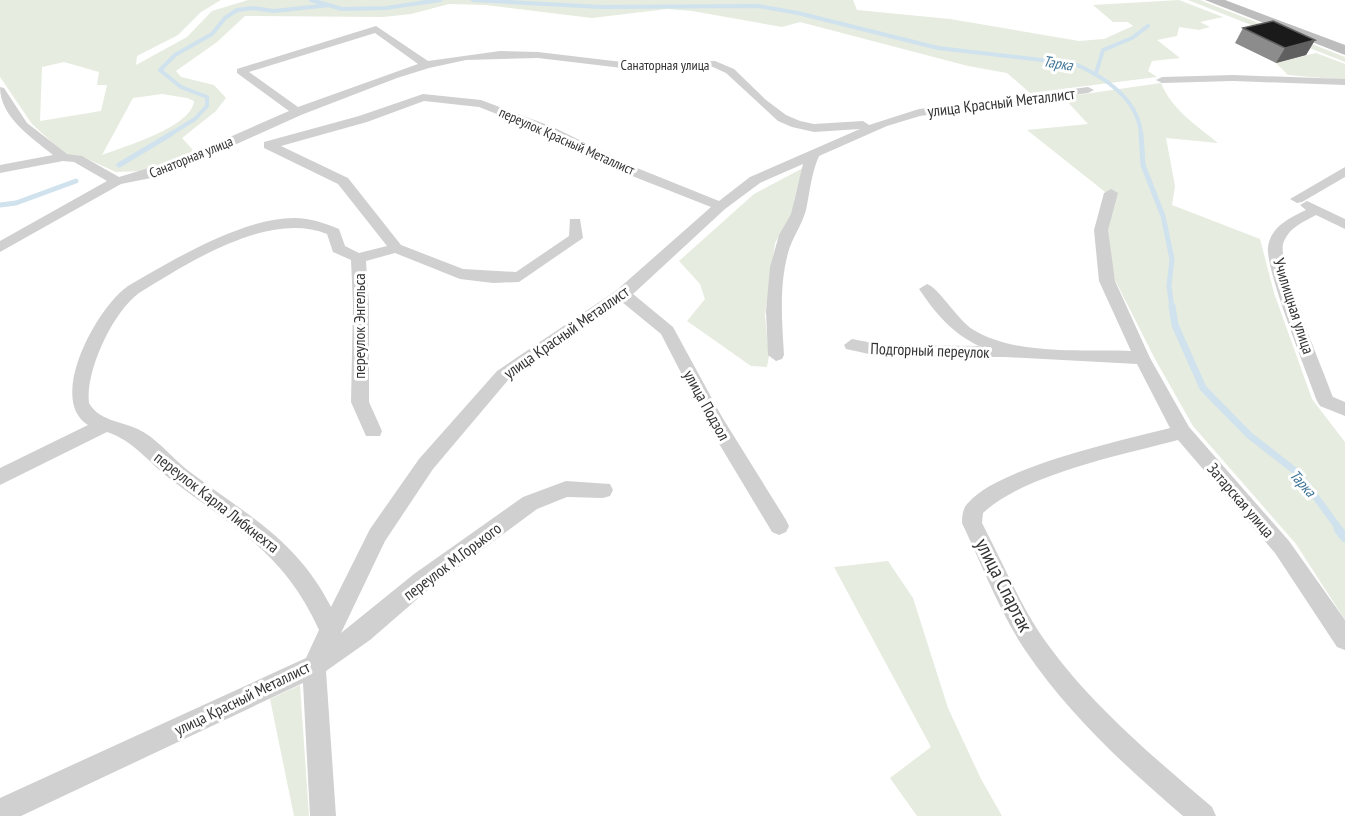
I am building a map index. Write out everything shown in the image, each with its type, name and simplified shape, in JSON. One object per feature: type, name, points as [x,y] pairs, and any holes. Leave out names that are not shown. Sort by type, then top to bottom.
[{"type":"main road","points":[[1212,0],[1345,50]]},
{"type":"street","points":[[297,112],[241,71],[376,28],[426,65]]},
{"type":"street","name":"Санаторная улица","points":[[0,247],[117,181],[146,175],[188,161],[297,112],[426,65],[500,54],[639,67],[715,64],[730,71],[782,118],[796,124],[814,128],[840,128],[884,123]]},
{"type":"street","points":[[1162,80],[1233,78],[1345,82]]},
{"type":"street","points":[[0,90],[23,125],[63,158]]},
{"type":"street","name":"улица Красный Металлист","points":[[0,812],[314,666],[377,535],[426,464],[503,375],[623,294],[720,206],[755,180],[884,123],[919,112],[1088,90]]},
{"type":"street","name":"переулок Красный Металлист","points":[[272,146],[363,119],[423,97],[481,104],[549,130],[627,170],[720,206]]},
{"type":"street","points":[[237,139],[272,146],[343,181],[396,248],[460,274],[493,278],[519,277],[576,238],[575,222]]},
{"type":"street","points":[[776,355],[772,314],[777,274],[784,240],[799,210],[799,200],[809,161],[815,152]]},
{"type":"street","points":[[0,169],[63,158],[77,159],[117,181]]},
{"type":"street","points":[[1345,171],[1297,200],[1345,225]]},
{"type":"street","name":"Затарская улица","points":[[1111,193],[1101,230],[1107,281],[1142,358],[1182,432],[1282,547],[1345,639]]},
{"type":"street","name":"Училищная улица","points":[[1316,210],[1284,227],[1275,247],[1283,282],[1326,401],[1345,409]]},
{"type":"street","name":"переулок Карла Либкнехта","points":[[330,629],[316,600],[282,553],[233,513],[170,469],[141,439],[127,430],[105,425],[90,418],[79,402],[82,370],[125,296],[214,245],[272,225],[288,222],[325,227],[334,232],[338,249],[358,258]]},
{"type":"street","name":"переулок Энгельса","points":[[373,431],[360,402],[361,304],[358,258],[396,248]]},
{"type":"street","points":[[927,289],[945,314],[966,333],[1008,352],[1142,358]]},
{"type":"street","name":"улица Подзол","points":[[623,294],[666,331],[715,422],[779,526]]},
{"type":"street","name":"Подгорный переулок","points":[[852,345],[883,351],[1008,352]]},
{"type":"street","points":[[0,477],[105,425]]},
{"type":"street","name":"улица Спартак","points":[[1182,432],[1085,456],[994,493],[974,509],[972,523],[1032,640],[1072,694],[1131,755],[1203,816]]},
{"type":"street","name":"переулок М.Горького","points":[[314,666],[362,632],[422,581],[530,503],[566,489],[603,490]]},
{"type":"street","points":[[314,666],[323,816]]},
{"type":"shaded area","points":[[0,0],[221,0],[201,12],[178,35],[137,56],[136,65],[187,37],[212,11],[248,0],[853,0],[857,10],[950,19],[1079,41],[1104,39],[1133,26],[1128,22],[1113,22],[1093,5],[1179,0],[1223,17],[1200,22],[1210,27],[1199,30],[1179,27],[1177,36],[1157,40],[1180,58],[1152,61],[1148,71],[1157,77],[1030,93],[1007,73],[968,66],[800,22],[782,27],[692,11],[667,9],[592,18],[486,5],[449,4],[411,14],[383,17],[245,16],[217,42],[176,71],[181,77],[214,85],[226,98],[216,111],[182,138],[192,149],[192,155],[143,171],[116,172],[83,157],[66,155],[32,124],[0,77]],"holes":[[[64,62],[99,72],[97,85],[107,85],[101,111],[40,121],[42,67]],[[162,94],[194,101],[182,119],[170,127],[102,155],[133,98]]]},
{"type":"shaded area","points":[[1188,0],[1200,0],[1345,57],[1345,62]]},
{"type":"shaded area","points":[[1316,53],[1345,64],[1345,80],[1288,75],[1276,63]]},
{"type":"shaded area","points":[[1161,83],[1178,109],[1218,143],[1166,138],[1175,186],[1172,205],[1260,239],[1274,293],[1312,399],[1345,442],[1345,620],[1296,544],[1193,426],[1155,359],[1115,280],[1106,234],[1114,199],[1027,130],[1088,124],[1063,97]]},
{"type":"shaded area","points":[[803,168],[794,200],[794,209],[775,243],[765,316],[769,356],[767,367],[751,366],[687,321],[705,299],[700,284],[679,261],[754,194]]},
{"type":"shaded area","points":[[888,561],[913,598],[948,708],[981,779],[1002,816],[917,816],[890,778],[931,747],[834,567]]},
{"type":"shaded area","points":[[300,685],[309,816],[294,816],[270,699]]},
{"type":"building","points":[[1273,21],[1315,40],[1285,48],[1243,28]]},
{"type":"waterway","name":"Тарка","points":[[311,0],[329,5]]},
{"type":"waterway","name":"Тарка","points":[[329,5],[342,9],[386,8],[440,0]]},
{"type":"waterway","name":"Тарка","points":[[473,0],[601,7],[758,6],[798,13],[938,48],[1075,64],[1108,83],[1127,100],[1139,122],[1141,135]]},
{"type":"waterway","points":[[169,135],[195,119],[207,106],[207,97],[181,87],[160,70],[175,55],[212,34],[225,18],[237,10],[253,8],[274,11],[329,5]]},
{"type":"waterway","points":[[1096,73],[1103,50],[1132,38],[1148,26]]},
{"type":"waterway","points":[[119,165],[171,134]]},
{"type":"waterway","name":"Тарка","points":[[1141,134],[1143,165],[1163,216],[1172,259],[1169,286],[1172,308]]},
{"type":"waterway","points":[[0,205],[16,203],[76,181]]},
{"type":"waterway","name":"Тарка","points":[[1172,306],[1175,325],[1203,388],[1249,435],[1299,474],[1340,530]]},
{"type":"waterway","name":"Тарка","points":[[1338,529],[1345,538]]}]
